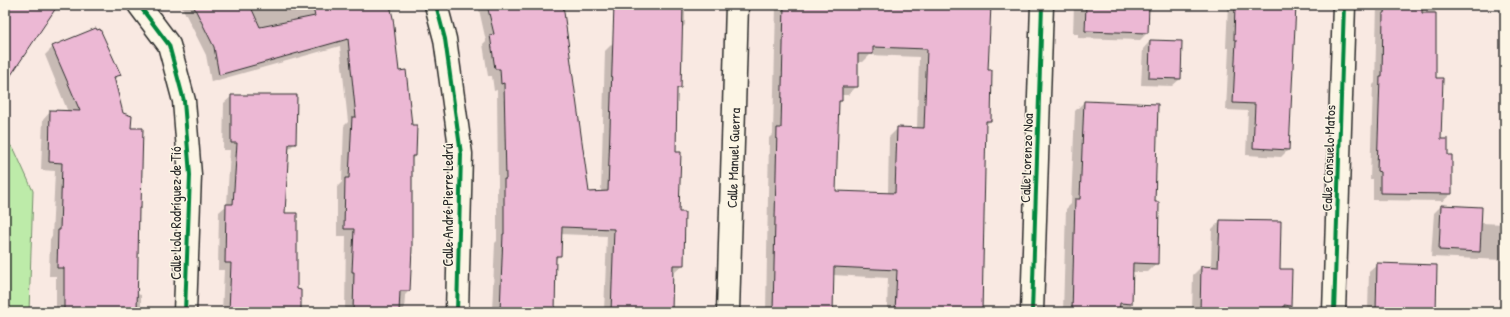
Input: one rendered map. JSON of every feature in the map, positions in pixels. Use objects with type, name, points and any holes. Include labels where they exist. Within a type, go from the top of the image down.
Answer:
[{"type":"street","name":"Calle Lola Rodríguez de Tió","points":[[140,5],[169,45],[184,100],[190,175],[185,312]]},
{"type":"street","name":"Calle André Pierre Ledrú","points":[[436,5],[445,39],[461,154],[457,312]]},
{"type":"street","name":"Calle Manuel Guerra","points":[[728,312],[738,5]]},
{"type":"street","name":"Calle Lorenzo Noa","points":[[1032,312],[1042,5]]},
{"type":"street","name":"Calle Consuelo Matos","points":[[1334,312],[1344,5]]},
{"type":"green space","points":[[5,139],[15,151],[33,191],[29,312],[5,312]]},
{"type":"building","points":[[5,5],[58,5],[5,84]]},
{"type":"building","points":[[193,5],[250,5],[260,27],[315,16],[312,5],[390,5],[393,18],[399,71],[406,70],[412,125],[417,125],[416,156],[412,156],[412,248],[410,291],[400,291],[399,312],[353,312],[354,272],[352,272],[354,229],[344,229],[345,178],[349,178],[352,117],[356,117],[348,39],[219,75],[214,47]]},
{"type":"building","points":[[487,5],[563,5],[589,192],[608,191],[614,5],[683,5],[681,88],[677,88],[676,152],[681,152],[679,212],[685,212],[684,265],[673,265],[672,312],[611,312],[614,229],[562,227],[561,256],[556,256],[555,312],[500,312],[504,234],[504,179],[506,179],[504,83],[501,84],[500,69],[495,69],[490,35],[494,34]]},
{"type":"building","points":[[784,5],[991,5],[988,70],[992,70],[991,121],[986,121],[982,312],[895,312],[897,270],[834,267],[833,312],[773,311],[777,128],[781,128]],"holes":[[[873,47],[927,49],[924,128],[897,127],[895,193],[836,191],[839,101],[842,101],[842,87],[858,87],[858,54],[873,54]]]},
{"type":"building","points":[[1086,5],[1149,5],[1148,33],[1085,31]]},
{"type":"building","points":[[1235,5],[1296,5],[1289,150],[1253,148],[1255,104],[1233,103],[1236,40],[1234,40]]},
{"type":"building","points":[[1386,5],[1422,5],[1422,13],[1436,13],[1436,78],[1443,78],[1441,139],[1448,139],[1448,155],[1452,155],[1452,194],[1380,193],[1380,172],[1377,171],[1380,77],[1382,77],[1383,13],[1385,13]]},
{"type":"building","points":[[96,28],[97,30],[100,29],[121,75],[114,77],[123,113],[132,116],[131,128],[143,128],[141,208],[139,208],[137,312],[64,312],[64,268],[57,268],[62,163],[49,162],[50,110],[80,111],[52,46]]},
{"type":"building","points":[[1150,40],[1182,41],[1181,79],[1149,78]]},
{"type":"building","points":[[231,95],[297,95],[296,144],[289,144],[285,213],[297,213],[297,289],[301,290],[301,312],[229,312],[231,263],[225,263],[226,204],[233,204],[237,143],[231,143]]},
{"type":"building","points":[[1084,101],[1158,104],[1155,202],[1159,202],[1158,264],[1133,263],[1132,304],[1120,303],[1119,312],[1072,312],[1075,199],[1080,199]]},
{"type":"building","points":[[1441,205],[1482,207],[1480,252],[1439,250]]},
{"type":"building","points":[[1220,220],[1281,221],[1280,269],[1292,269],[1291,306],[1284,305],[1284,312],[1200,312],[1201,266],[1218,267]]},
{"type":"building","points":[[1377,263],[1437,265],[1436,312],[1376,312]]},
{"type":"cycle path","points":[[139,5],[169,45],[184,101],[190,175],[185,312]]},
{"type":"cycle path","points":[[436,5],[445,39],[461,154],[457,312]]},
{"type":"cycle path","points":[[1032,312],[1042,5]]},
{"type":"cycle path","points":[[1334,312],[1344,5]]}]
